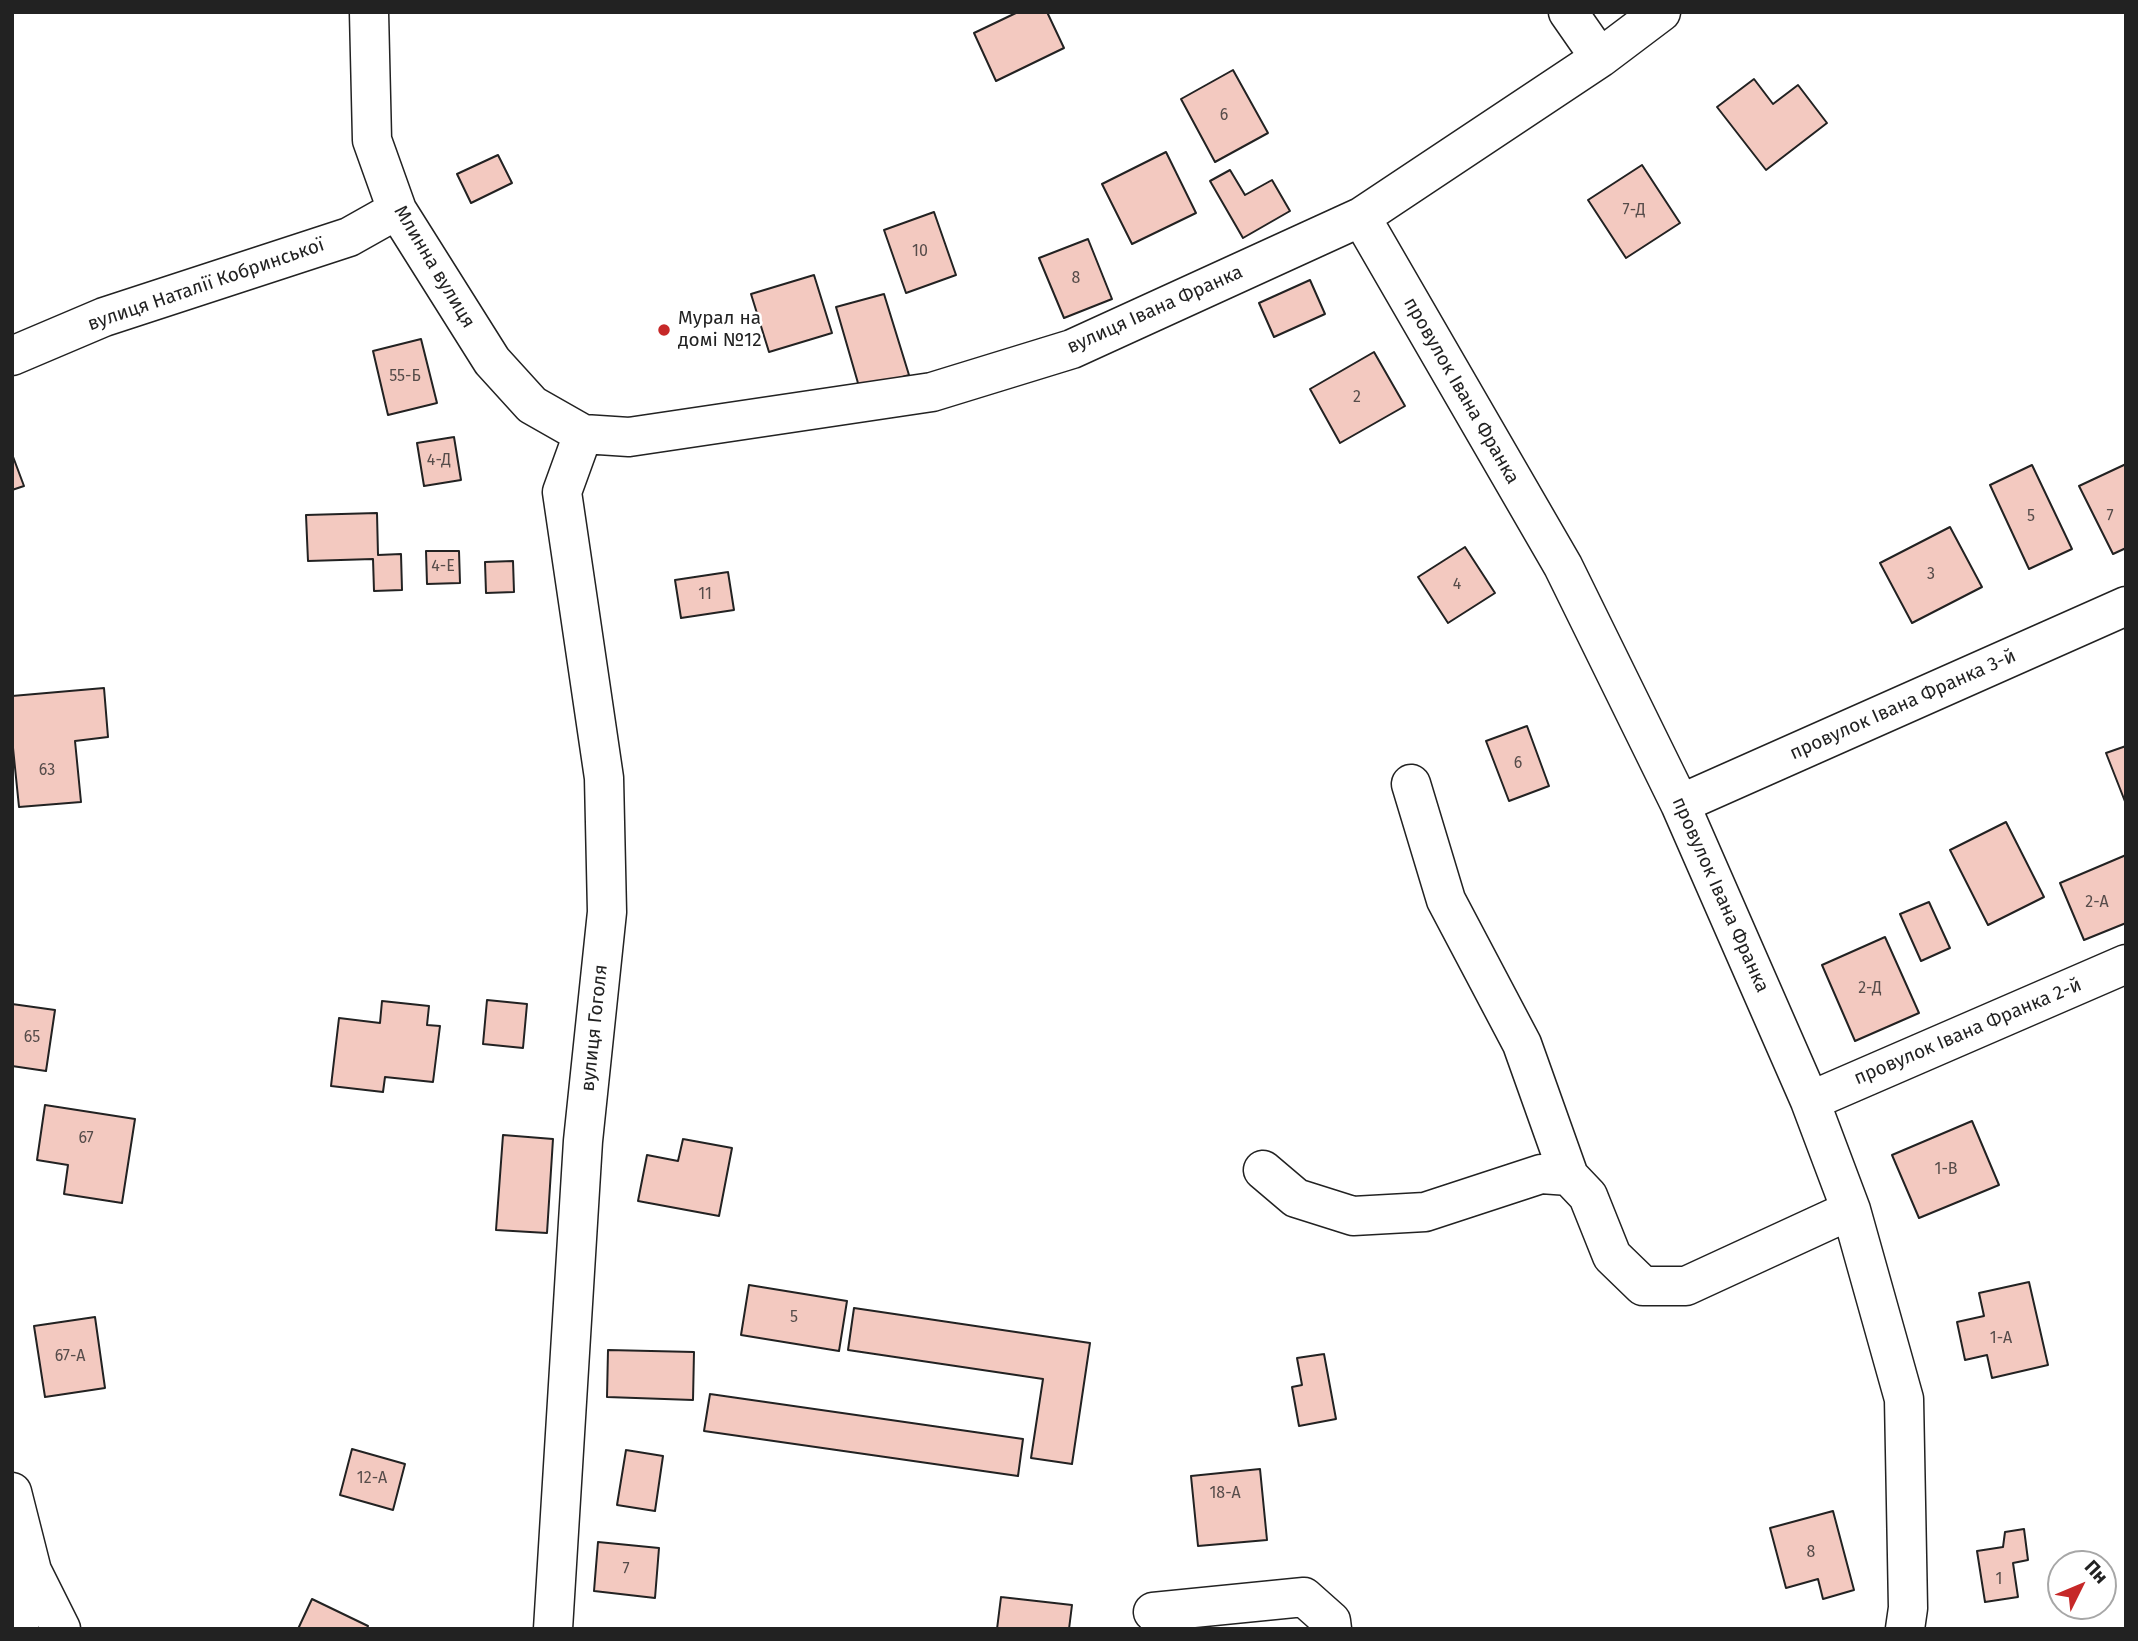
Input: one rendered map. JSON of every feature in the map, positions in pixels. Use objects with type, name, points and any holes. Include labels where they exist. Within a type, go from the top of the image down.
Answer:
[{"type":"street","name":"Млинна вулиця","points":[[369,12],[372,140],[397,210],[492,361],[532,405],[583,433]]},
{"type":"street","points":[[1568,12],[1600,58]]},
{"type":"street","name":"вулиця Івана Франка","points":[[583,433],[629,437],[932,392],[1072,349],[1361,217],[1600,58],[1661,12]]},
{"type":"street","name":"вулиця Наталії Кобринської","points":[[12,356],[104,317],[349,237],[397,210]]},
{"type":"street","name":"провулок Івана Франка","points":[[1361,217],[1563,566],[1680,804],[1810,1101],[1851,1210],[1904,1399],[1908,1608],[1905,1629]]},
{"type":"street","name":"вулиця Гоголя","points":[[553,1629],[559,1569],[583,1141],[607,912],[604,778],[562,492],[583,433]]},
{"type":"street","name":"провулок Івана Франка 3-й","points":[[1680,804],[2126,606]]},
{"type":"street","points":[[1411,784],[1446,901],[1522,1044],[1569,1176],[1588,1196],[1612,1256],[1643,1286],[1686,1286],[1851,1210]]},
{"type":"street","name":"провулок Івана Франка 2-й","points":[[1810,1101],[2126,964]]},
{"type":"street","points":[[1263,1170],[1296,1198],[1353,1216],[1425,1212],[1541,1174],[1569,1176]]},
{"type":"street","points":[[12,1492],[32,1571],[61,1629]]},
{"type":"street","points":[[19,1629],[32,1571]]},
{"type":"street","points":[[1153,1612],[1304,1597],[1331,1621],[1332,1629]]},
{"type":"building","points":[[1018,12],[1047,12],[1064,48],[996,81],[974,33]]},
{"type":"building","points":[[1233,70],[1268,133],[1215,162],[1181,99]]},
{"type":"building","points":[[1754,79],[1773,104],[1798,85],[1827,123],[1766,170],[1717,107]]},
{"type":"building","points":[[1166,152],[1196,213],[1132,244],[1102,184]]},
{"type":"building","points":[[498,155],[512,183],[471,203],[457,174]]},
{"type":"building","points":[[1642,165],[1680,223],[1626,258],[1588,200]]},
{"type":"building","points":[[1230,170],[1245,195],[1272,180],[1290,211],[1243,238],[1210,181]]},
{"type":"building","points":[[934,212],[956,275],[906,293],[884,230]]},
{"type":"building","points":[[1088,239],[1112,299],[1064,318],[1039,258]]},
{"type":"building","points":[[814,275],[832,333],[769,352],[751,294]]},
{"type":"building","points":[[1310,280],[1325,314],[1274,337],[1259,303]]},
{"type":"building","points":[[884,294],[909,375],[860,390],[836,307]]},
{"type":"building","points":[[421,339],[437,403],[388,415],[373,351]]},
{"type":"building","points":[[1374,352],[1405,406],[1340,443],[1310,389]]},
{"type":"building","points":[[454,437],[461,480],[424,486],[417,443]]},
{"type":"building","points":[[12,454],[24,486],[12,490]]},
{"type":"building","points":[[2126,464],[2126,548],[2113,554],[2079,486]]},
{"type":"building","points":[[2032,465],[2072,549],[2029,569],[1990,485]]},
{"type":"building","points":[[377,513],[378,555],[401,554],[402,590],[374,591],[373,559],[308,561],[306,515]]},
{"type":"building","points":[[1950,527],[1982,587],[1912,623],[1880,563]]},
{"type":"building","points":[[1465,547],[1495,593],[1448,623],[1418,577]]},
{"type":"building","points":[[426,551],[459,551],[460,583],[427,584]]},
{"type":"building","points":[[513,561],[514,592],[486,593],[485,562]]},
{"type":"building","points":[[728,572],[734,610],[681,618],[675,580]]},
{"type":"building","points":[[104,688],[108,737],[75,741],[81,802],[19,807],[12,738],[12,696]]},
{"type":"building","points":[[1527,726],[1549,786],[1509,801],[1486,741]]},
{"type":"building","points":[[2126,746],[2126,804],[2106,753]]},
{"type":"building","points":[[2006,822],[2044,897],[1988,925],[1950,850]]},
{"type":"building","points":[[2126,855],[2126,923],[2084,940],[2060,883]]},
{"type":"building","points":[[1929,902],[1950,948],[1921,961],[1900,914]]},
{"type":"building","points":[[1885,937],[1919,1013],[1855,1041],[1822,965]]},
{"type":"building","points":[[487,1000],[527,1004],[523,1048],[483,1044]]},
{"type":"building","points":[[382,1001],[429,1006],[427,1025],[440,1026],[433,1082],[385,1077],[383,1092],[331,1086],[339,1018],[380,1023]]},
{"type":"building","points":[[12,1004],[55,1010],[46,1071],[12,1066]]},
{"type":"building","points":[[45,1105],[135,1119],[122,1203],[64,1194],[68,1165],[37,1160]]},
{"type":"building","points":[[1972,1121],[1999,1185],[1919,1218],[1892,1155]]},
{"type":"building","points":[[503,1135],[553,1139],[547,1233],[496,1230]]},
{"type":"building","points":[[683,1139],[732,1148],[719,1216],[638,1201],[647,1155],[678,1161]]},
{"type":"building","points":[[2029,1282],[2048,1365],[1992,1378],[1987,1355],[1965,1360],[1957,1322],[1984,1316],[1979,1293]]},
{"type":"building","points":[[749,1285],[847,1301],[839,1351],[741,1335]]},
{"type":"building","points":[[854,1308],[1090,1343],[1072,1464],[1031,1458],[1043,1379],[848,1350]]},
{"type":"building","points":[[95,1317],[105,1388],[45,1397],[34,1326]]},
{"type":"building","points":[[608,1350],[694,1352],[693,1400],[607,1397]]},
{"type":"building","points":[[1324,1354],[1336,1419],[1299,1426],[1292,1387],[1302,1385],[1297,1358]]},
{"type":"building","points":[[710,1394],[1023,1439],[1018,1476],[704,1431]]},
{"type":"building","points":[[352,1449],[405,1464],[393,1510],[340,1495]]},
{"type":"building","points":[[626,1450],[663,1456],[655,1511],[617,1505]]},
{"type":"building","points":[[1260,1469],[1267,1540],[1198,1546],[1191,1476]]},
{"type":"building","points":[[1833,1511],[1854,1590],[1823,1599],[1818,1579],[1786,1588],[1770,1528]]},
{"type":"building","points":[[2024,1529],[2028,1560],[2013,1563],[2018,1597],[1985,1602],[1977,1551],[2003,1547],[2005,1532]]},
{"type":"building","points":[[598,1542],[659,1548],[655,1598],[594,1591]]},
{"type":"building","points":[[1001,1597],[1072,1605],[1069,1629],[997,1629]]},
{"type":"building","points":[[312,1599],[368,1626],[367,1629],[298,1629]]},
{"type":"place","name":"Мурал на домі №12","points":[[664,330]]}]
